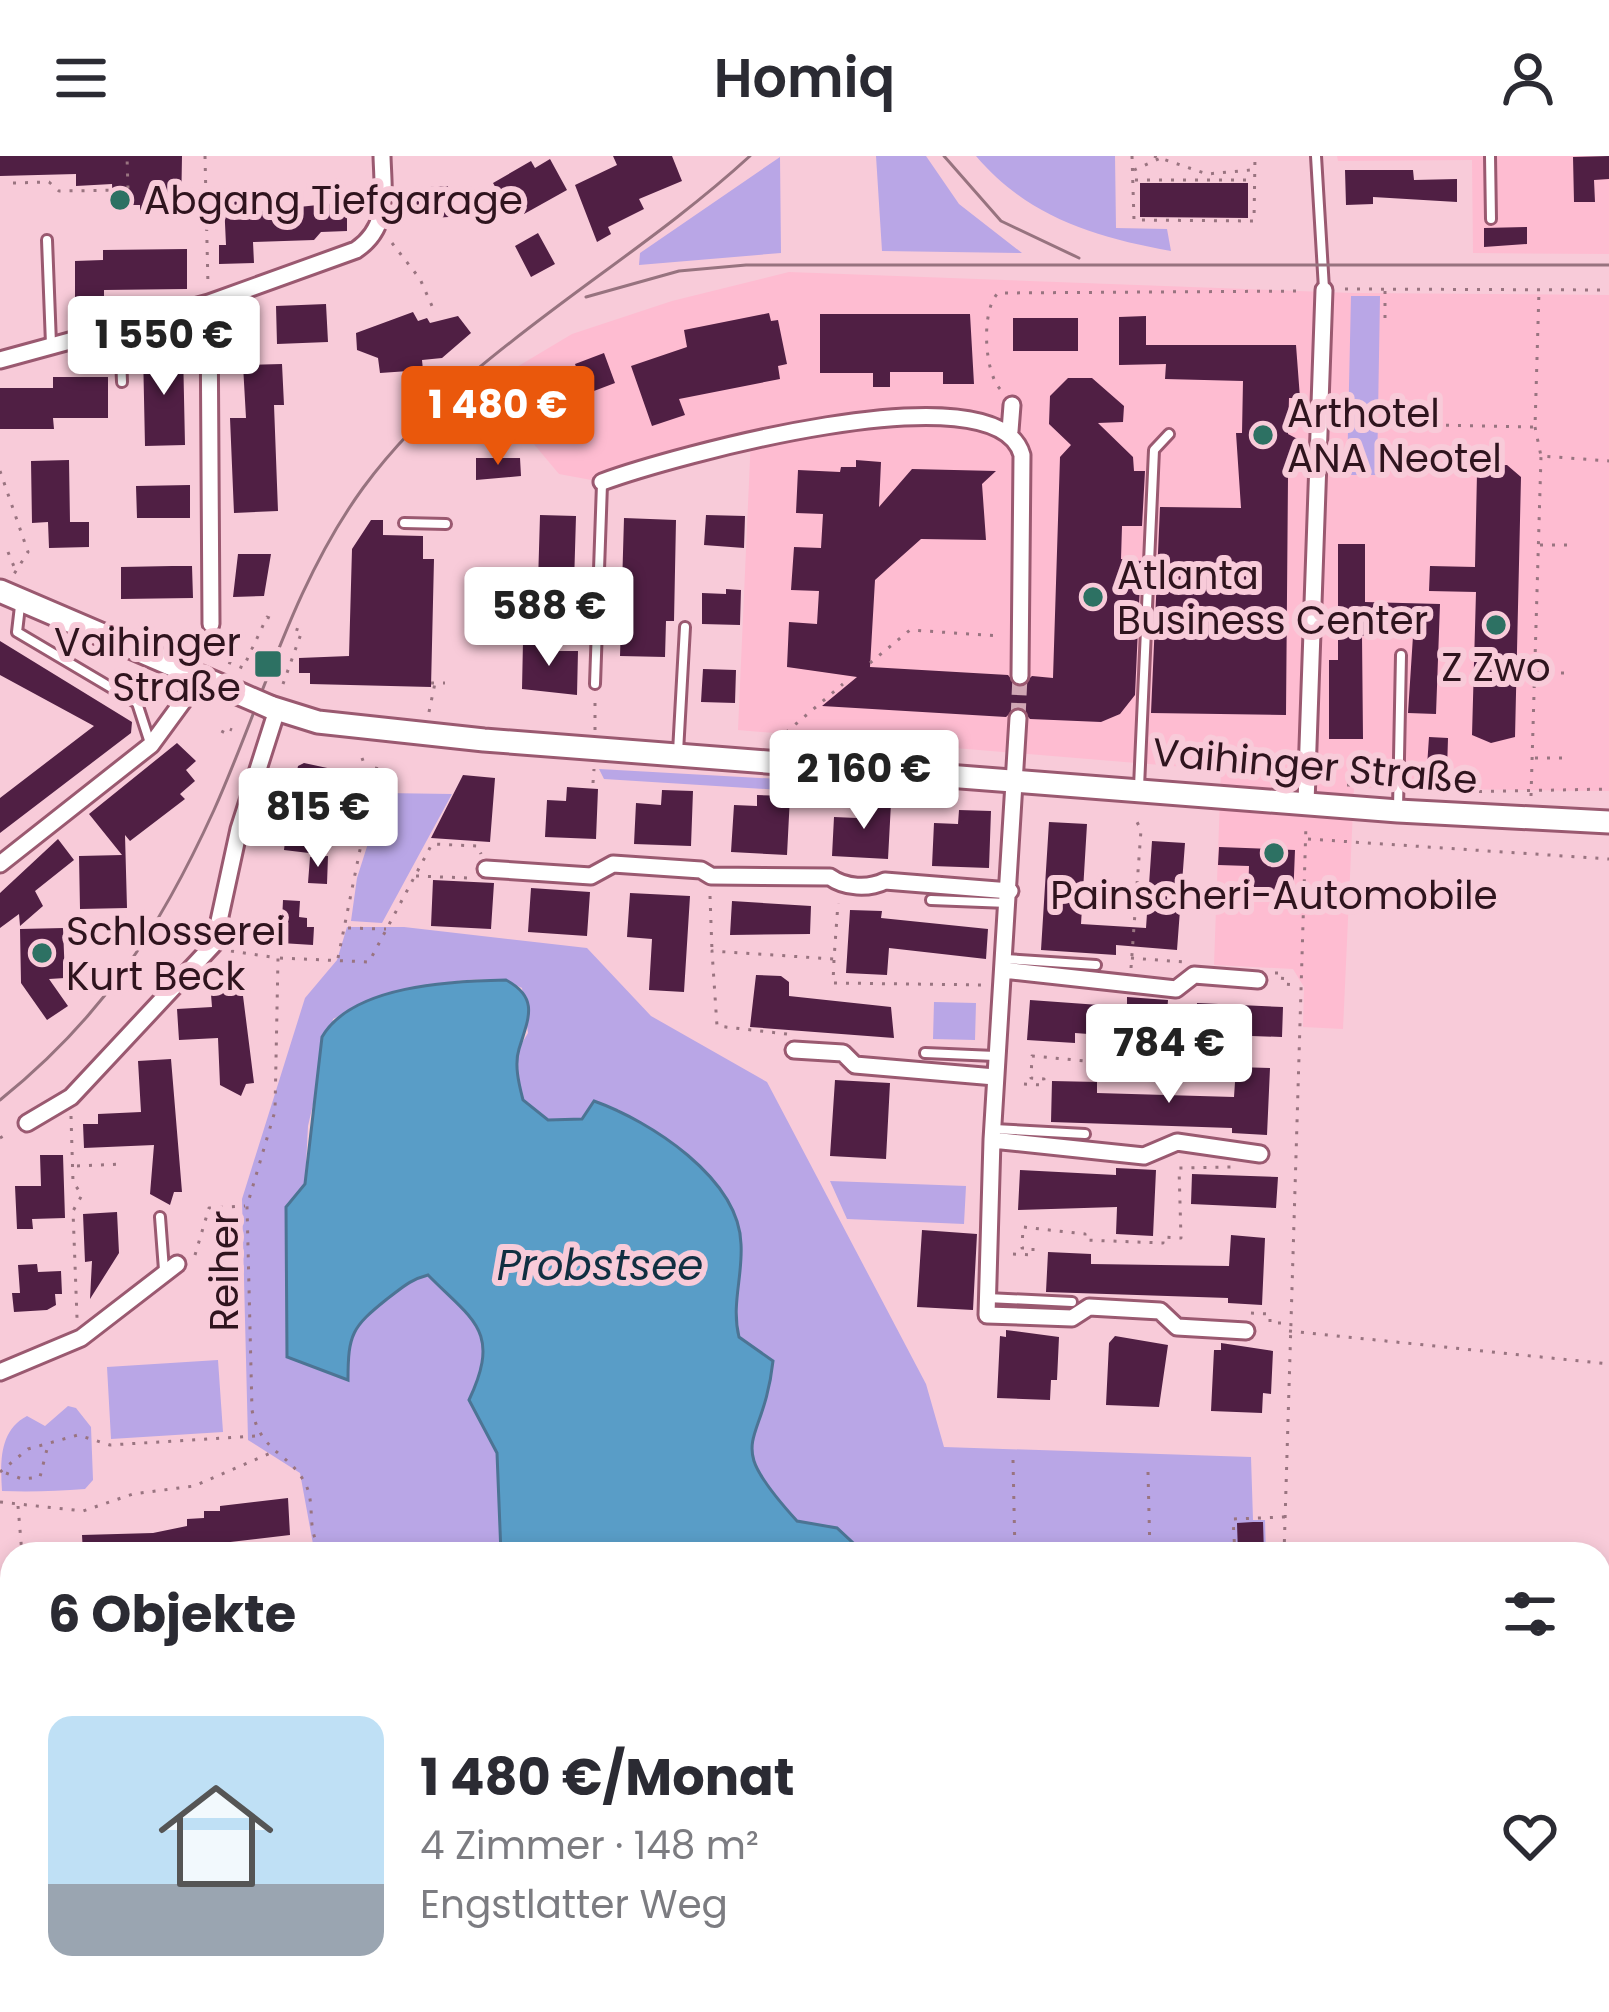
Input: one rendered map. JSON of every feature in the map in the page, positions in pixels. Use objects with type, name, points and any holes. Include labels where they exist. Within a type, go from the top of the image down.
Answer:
[{"type":"main road","name":"Vaihinger Straße","points":[[9,594],[200,678],[318,722],[1398,811],[1609,821]]},
{"type":"street","points":[[0,360],[209,303],[356,250],[379,227],[382,156]]},
{"type":"street","points":[[1306,803],[1324,290]]},
{"type":"street","points":[[209,303],[211,624]]},
{"type":"street","points":[[1012,405],[1010,431],[1022,455],[1019,676]]},
{"type":"street","points":[[602,482],[671,457],[823,424],[946,420],[1010,431]]},
{"type":"street","points":[[0,864],[151,745],[200,678]]},
{"type":"street","points":[[27,1124],[71,1096],[214,944],[239,829],[274,708]]},
{"type":"street","points":[[1018,718],[1010,897],[996,1056],[987,1315],[1072,1318],[1090,1307],[1160,1311],[1177,1327],[1246,1331]]},
{"type":"street","points":[[486,869],[590,876],[613,864],[701,869],[726,878],[830,878],[840,885],[874,886],[885,881],[1010,897]]},
{"type":"street","points":[[1003,971],[1176,988],[1194,975],[1258,980]]},
{"type":"street","points":[[794,1050],[843,1053],[855,1065],[995,1078]]},
{"type":"street","points":[[992,1134],[1144,1156],[1177,1142],[1224,1145],[1240,1153],[1260,1154]]},
{"type":"street","points":[[0,1372],[81,1338],[140,1297],[171,1267]]},
{"type":"lane","points":[[1316,156],[1324,290]]},
{"type":"lane","points":[[1490,156],[1491,220]]},
{"type":"lane","points":[[47,241],[51,346]]},
{"type":"lane","points":[[120,327],[122,382]]},
{"type":"lane","points":[[1139,789],[1154,450],[1169,434]]},
{"type":"lane","points":[[595,684],[602,482]]},
{"type":"lane","points":[[404,523],[446,524]]},
{"type":"lane","points":[[9,594],[17,632],[137,704],[151,745]]},
{"type":"lane","points":[[677,754],[685,627]]},
{"type":"lane","points":[[1398,811],[1401,655]]},
{"type":"lane","points":[[931,900],[1010,897]]},
{"type":"lane","points":[[1003,971],[1096,965]]},
{"type":"lane","points":[[925,1053],[996,1056]]},
{"type":"lane","points":[[992,1134],[1085,1134]]},
{"type":"lane","points":[[160,1217],[171,1267]]},
{"type":"lane","points":[[985,1298],[1072,1302]]},
{"type":"path","points":[[13,183],[50,182],[58,191],[128,190],[128,156]]},
{"type":"path","points":[[205,156],[209,303]]},
{"type":"path","points":[[1132,156],[1134,220],[1234,221],[1254,221],[1255,156]]},
{"type":"path","points":[[1132,171],[1159,157],[1207,174],[1254,170]]},
{"type":"path","points":[[1133,180],[1254,181]]},
{"type":"path","points":[[379,227],[420,279],[432,306]]},
{"type":"path","points":[[1385,289],[1385,320],[1390,320]]},
{"type":"path","points":[[1532,818],[1541,456],[1535,427],[1538,289]]},
{"type":"path","points":[[1012,405],[990,368],[989,305],[998,292],[1609,290]]},
{"type":"path","points":[[1434,425],[1535,427]]},
{"type":"path","points":[[1541,456],[1609,461]]},
{"type":"path","points":[[0,471],[28,551],[9,594]]},
{"type":"path","points":[[1538,544],[1572,545]]},
{"type":"path","points":[[8,552],[16,571]]},
{"type":"path","points":[[209,655],[243,668],[266,617],[276,620]]},
{"type":"path","points":[[283,684],[302,631],[292,628]]},
{"type":"path","points":[[870,663],[910,630],[1021,637]]},
{"type":"path","points":[[1535,673],[1569,673]]},
{"type":"path","points":[[429,734],[429,692],[435,692],[433,683],[445,683]]},
{"type":"path","points":[[594,748],[595,684]]},
{"type":"path","points":[[750,758],[843,684]]},
{"type":"path","points":[[227,722],[222,733],[225,728],[232,730]]},
{"type":"path","points":[[362,758],[375,794]]},
{"type":"path","points":[[1533,758],[1568,758]]},
{"type":"path","points":[[337,960],[347,928],[351,877],[375,794],[378,761]]},
{"type":"path","points":[[1307,778],[1399,786]]},
{"type":"path","points":[[1438,793],[1609,789]]},
{"type":"path","points":[[1129,985],[1142,830],[1137,822]]},
{"type":"path","points":[[1284,1542],[1306,839],[1609,860]]},
{"type":"path","points":[[214,944],[278,958],[369,962],[432,844],[478,846],[486,869],[470,878],[416,876]]},
{"type":"path","points":[[840,885],[833,983],[1003,971]]},
{"type":"path","points":[[710,894],[717,1026],[791,1035],[794,1050]]},
{"type":"path","points":[[347,928],[388,929]]},
{"type":"path","points":[[712,951],[834,958]]},
{"type":"path","name":"Reiher","points":[[257,1436],[247,1206],[274,1111],[278,958]]},
{"type":"path","points":[[1024,1084],[1043,1085],[1044,1079],[1031,1078],[1032,1056],[1097,1062],[1096,1069],[1178,1073],[1187,1067],[1188,1047],[1182,1047],[1184,999],[1176,988]]},
{"type":"path","points":[[71,1096],[74,1183],[82,1196],[73,1211],[76,1318]]},
{"type":"path","points":[[1012,1254],[1033,1255],[1033,1248],[1022,1248],[1023,1226],[1085,1234],[1085,1240],[1163,1243],[1163,1237],[1181,1238],[1179,1168],[1228,1171],[1240,1153]]},
{"type":"path","points":[[73,1166],[123,1164]]},
{"type":"path","points":[[171,1267],[197,1253],[201,1220],[209,1208],[247,1206]]},
{"type":"path","points":[[1288,1331],[1609,1364]]},
{"type":"path","points":[[49,1443],[40,1477],[22,1479],[2,1472],[16,1455],[49,1443],[78,1435],[110,1444],[257,1436],[308,1489],[316,1542]]},
{"type":"path","points":[[0,1502],[83,1510],[133,1494],[194,1486],[273,1452]]},
{"type":"path","points":[[1013,1460],[1015,1542]]},
{"type":"path","points":[[1148,1472],[1150,1542]]},
{"type":"path","points":[[18,1504],[21,1542]]},
{"type":"path","points":[[1234,1542],[1233,1519],[1285,1517]]},
{"type":"shaded area","points":[[876,156],[926,156],[959,204],[1022,253],[882,251]]},
{"type":"shaded area","points":[[976,156],[1115,156],[1116,228],[1167,229],[1171,251],[1064,221],[1018,195]]},
{"type":"shaded area","points":[[1337,156],[1609,156],[1609,254],[1473,253],[1472,160],[1338,161]]},
{"type":"shaded area","points":[[780,157],[781,253],[639,265],[640,253]]},
{"type":"shaded area","points":[[789,272],[1353,293],[1609,295],[1609,791],[1354,788],[1343,1029],[1303,1027],[1304,987],[1293,969],[1214,965],[1221,770],[738,730],[751,437],[602,482],[559,474],[485,386],[572,334],[672,301]]},
{"type":"shaded area","points":[[1351,296],[1380,296],[1377,475],[1347,475]]},
{"type":"shaded area","points":[[599,769],[887,785],[943,795],[942,800],[604,779]]},
{"type":"shaded area","points":[[384,793],[452,794],[382,923],[351,921],[357,878]]},
{"type":"shaded area","points":[[347,927],[404,927],[587,948],[651,1016],[767,1082],[926,1384],[944,1447],[1251,1457],[1253,1520],[1265,1520],[1266,1542],[852,1542],[837,1528],[798,1521],[753,1457],[752,1444],[773,1361],[739,1337],[734,1319],[742,1243],[656,1136],[618,1109],[582,1119],[548,1120],[523,1100],[517,1073],[519,1048],[528,1033],[522,988],[479,980],[400,993],[333,1019],[308,1126],[305,1184],[286,1207],[288,1357],[348,1349],[359,1318],[409,1280],[428,1275],[469,1316],[482,1341],[479,1377],[469,1401],[497,1452],[501,1542],[313,1542],[300,1473],[248,1440],[242,1199],[305,998],[337,960]]},
{"type":"shaded area","points":[[934,1002],[976,1003],[975,1040],[933,1039]]},
{"type":"shaded area","points":[[830,1181],[966,1186],[964,1224],[847,1219]]},
{"type":"shaded area","points":[[218,1360],[223,1432],[111,1439],[107,1367]]},
{"type":"shaded area","points":[[68,1406],[76,1408],[91,1427],[93,1480],[85,1489],[2,1491],[2,1457],[11,1429],[27,1416],[45,1426]]},
{"type":"water","name":"Probstsee","points":[[506,980],[524,994],[529,1010],[517,1061],[523,1100],[548,1120],[582,1119],[594,1101],[616,1110],[688,1155],[725,1197],[741,1244],[739,1337],[773,1361],[752,1443],[753,1457],[759,1473],[797,1521],[837,1528],[852,1542],[501,1542],[497,1453],[469,1400],[479,1376],[482,1342],[469,1316],[428,1275],[402,1288],[359,1325],[349,1352],[348,1380],[287,1357],[286,1207],[305,1184],[322,1037],[336,1020],[379,996],[459,982]]},
{"type":"building","points":[[0,156],[182,156],[181,213],[140,212],[140,205],[113,205],[112,184],[76,186],[76,174],[0,176]]},
{"type":"building","points":[[613,156],[672,156],[682,181],[639,199],[644,209],[608,227],[611,234],[597,242],[575,185],[617,165]]},
{"type":"building","points":[[1609,156],[1609,179],[1594,180],[1595,202],[1574,202],[1573,157]]},
{"type":"building","points":[[550,159],[567,190],[524,214],[519,206],[509,211],[493,183],[531,161],[535,168]]},
{"type":"building","points":[[1345,170],[1413,170],[1414,180],[1457,179],[1457,202],[1373,197],[1373,204],[1346,205]]},
{"type":"building","points":[[1140,183],[1248,183],[1248,218],[1140,217]]},
{"type":"building","points":[[448,186],[449,217],[413,219],[412,188]]},
{"type":"building","points":[[252,201],[252,212],[337,203],[337,212],[347,212],[347,231],[321,232],[314,240],[253,242],[254,263],[219,264],[219,245],[226,245],[224,202]]},
{"type":"building","points":[[1527,227],[1527,244],[1484,247],[1484,228]]},
{"type":"building","points":[[538,233],[555,264],[531,277],[515,246]]},
{"type":"building","points":[[187,249],[187,289],[104,290],[104,299],[75,300],[75,261],[103,260],[103,250]]},
{"type":"building","points":[[326,304],[328,342],[277,344],[276,306]]},
{"type":"building","points":[[413,312],[418,321],[427,318],[430,323],[458,316],[471,333],[442,358],[422,360],[423,370],[380,373],[378,358],[357,350],[356,333]]},
{"type":"building","points":[[769,313],[771,321],[778,320],[787,364],[778,366],[780,379],[679,399],[685,415],[652,426],[631,366],[687,347],[684,330]]},
{"type":"building","points":[[820,314],[970,314],[974,384],[943,384],[943,372],[890,372],[890,387],[873,387],[873,373],[820,373]]},
{"type":"building","points":[[1146,316],[1146,345],[1296,345],[1300,398],[1289,398],[1288,434],[1307,444],[1291,462],[1288,477],[1286,715],[1151,713],[1160,507],[1241,508],[1236,433],[1242,433],[1243,381],[1165,379],[1166,364],[1119,365],[1119,317]]},
{"type":"building","points":[[1013,318],[1078,318],[1078,351],[1013,351]]},
{"type":"building","points":[[183,350],[185,445],[145,446],[143,351]]},
{"type":"building","points":[[604,353],[615,383],[586,394],[589,402],[538,421],[527,391],[578,372],[575,364]]},
{"type":"building","points":[[282,364],[284,405],[274,405],[278,511],[234,513],[230,418],[246,418],[243,365]]},
{"type":"building","points":[[53,377],[108,377],[108,418],[53,418],[54,429],[0,429],[0,388],[53,388]]},
{"type":"building","name":"Atlanta Business Center","points":[[1068,378],[1092,378],[1124,406],[1123,422],[1098,423],[1133,457],[1134,471],[1145,471],[1142,526],[1122,526],[1121,559],[1141,561],[1135,695],[1120,714],[1101,722],[1030,719],[1018,706],[1006,717],[822,706],[857,677],[787,667],[789,622],[817,624],[819,591],[791,590],[794,547],[821,548],[823,514],[796,513],[798,470],[840,472],[841,467],[856,467],[856,460],[881,462],[879,507],[912,469],[996,471],[982,484],[986,540],[921,539],[875,580],[870,667],[1008,675],[1019,688],[1032,676],[1053,678],[1060,457],[1071,445],[1049,424],[1050,396]]},
{"type":"building","points":[[476,458],[520,458],[521,476],[476,480]]},
{"type":"building","points":[[69,460],[70,522],[89,522],[89,547],[49,548],[48,522],[32,523],[31,461]]},
{"type":"building","name":"Z Zwo","points":[[1507,465],[1521,477],[1515,737],[1491,743],[1472,735],[1476,592],[1429,591],[1430,566],[1475,567],[1477,473],[1485,466]]},
{"type":"building","points":[[190,485],[190,518],[137,518],[136,486]]},
{"type":"building","points":[[540,515],[576,516],[574,584],[538,583]]},
{"type":"building","points":[[706,515],[745,516],[744,548],[704,545]]},
{"type":"building","points":[[624,518],[676,520],[674,621],[666,621],[665,657],[620,656]]},
{"type":"building","points":[[371,520],[383,520],[383,535],[423,536],[423,559],[434,559],[431,687],[310,684],[310,673],[299,673],[299,658],[349,656],[352,549]]},
{"type":"building","points":[[1338,544],[1365,544],[1365,602],[1440,604],[1436,714],[1408,713],[1413,636],[1362,636],[1363,739],[1329,739],[1329,660],[1338,660]]},
{"type":"building","points":[[238,554],[271,554],[264,596],[233,597]]},
{"type":"building","points":[[192,566],[193,598],[121,599],[121,567]]},
{"type":"building","points":[[726,589],[741,590],[740,625],[702,624],[702,593],[726,594]]},
{"type":"building","points":[[0,641],[132,722],[131,733],[0,833],[0,798],[94,726],[0,675]]},
{"type":"building","points":[[523,641],[546,642],[546,651],[578,651],[577,695],[522,689]]},
{"type":"building","points":[[703,669],[736,670],[735,703],[701,702]]},
{"type":"building","points":[[1429,737],[1448,738],[1447,770],[1427,767]]},
{"type":"building","points":[[177,743],[196,761],[186,770],[195,781],[180,794],[185,799],[130,841],[125,835],[127,908],[80,909],[79,856],[122,855],[89,814]]},
{"type":"building","points":[[298,766],[332,769],[331,798],[353,799],[353,816],[313,814],[309,853],[284,850],[287,824],[296,824],[301,796],[292,794]]},
{"type":"building","points":[[463,775],[495,778],[490,842],[431,838]]},
{"type":"building","points":[[567,787],[598,789],[596,839],[545,837],[547,800],[566,801]]},
{"type":"building","points":[[662,790],[693,791],[691,846],[634,844],[636,803],[661,805]]},
{"type":"building","points":[[757,795],[790,796],[787,855],[731,852],[734,805],[757,806]]},
{"type":"building","points":[[858,801],[891,803],[888,859],[832,856],[834,817],[857,818]]},
{"type":"building","points":[[959,810],[991,811],[989,868],[932,866],[934,823],[958,824]]},
{"type":"building","points":[[1049,822],[1087,824],[1081,924],[1146,928],[1152,841],[1185,843],[1177,950],[1116,945],[1116,955],[1041,950]]},
{"type":"building","points":[[58,839],[74,860],[35,891],[43,906],[20,926],[19,914],[0,928],[0,893]]},
{"type":"building","points":[[1219,847],[1295,850],[1293,900],[1248,898],[1249,866],[1218,865]]},
{"type":"building","points":[[328,856],[327,884],[308,883],[310,857]]},
{"type":"building","points":[[433,880],[494,883],[491,929],[431,926]]},
{"type":"building","points":[[531,888],[590,892],[587,936],[528,932]]},
{"type":"building","points":[[630,893],[690,896],[684,992],[649,990],[652,939],[627,937]]},
{"type":"building","points":[[283,900],[300,901],[299,917],[307,918],[307,927],[314,927],[313,945],[281,943]]},
{"type":"building","points":[[732,901],[811,906],[810,934],[730,935]]},
{"type":"building","points":[[850,910],[882,911],[881,918],[988,929],[986,959],[889,948],[887,975],[846,973]]},
{"type":"building","name":"Schlosserei Kurt Beck","points":[[63,928],[65,978],[49,979],[68,1006],[47,1020],[21,983],[20,929]]},
{"type":"building","points":[[756,975],[781,976],[789,982],[789,996],[891,1007],[894,1038],[750,1027]]},
{"type":"building","points":[[241,980],[254,1083],[246,1084],[241,1096],[220,1085],[218,1038],[179,1040],[177,1009],[212,1007],[210,982]]},
{"type":"building","points":[[1127,997],[1168,1000],[1163,1065],[1127,1063],[1129,1037],[1075,1033],[1075,1043],[1027,1040],[1030,1000],[1127,1007]]},
{"type":"building","points":[[1197,1003],[1283,1007],[1282,1037],[1196,1034]]},
{"type":"building","points":[[171,1059],[182,1192],[174,1192],[170,1205],[150,1194],[154,1145],[84,1148],[83,1124],[98,1124],[98,1114],[141,1112],[138,1061]]},
{"type":"building","points":[[1236,1067],[1270,1068],[1267,1135],[1232,1133],[1232,1128],[1051,1122],[1052,1081],[1097,1082],[1097,1093],[1234,1097]]},
{"type":"building","points":[[835,1080],[890,1083],[886,1159],[830,1156]]},
{"type":"building","points":[[40,1155],[63,1155],[65,1218],[32,1219],[33,1229],[17,1229],[15,1186],[41,1186]]},
{"type":"building","points":[[1116,1168],[1156,1170],[1153,1236],[1116,1234],[1117,1207],[1018,1210],[1020,1170],[1116,1175]]},
{"type":"building","points":[[1192,1174],[1278,1177],[1276,1208],[1191,1204]]},
{"type":"building","points":[[117,1212],[119,1253],[90,1299],[92,1261],[85,1262],[83,1214]]},
{"type":"building","points":[[922,1230],[977,1234],[973,1310],[917,1307]]},
{"type":"building","points":[[1231,1235],[1265,1238],[1262,1305],[1228,1303],[1228,1298],[1046,1292],[1048,1252],[1091,1254],[1091,1264],[1229,1266]]},
{"type":"building","points":[[37,1264],[38,1272],[61,1271],[62,1294],[55,1294],[56,1305],[47,1310],[14,1312],[12,1293],[20,1293],[18,1265]]},
{"type":"building","points":[[1006,1330],[1059,1337],[1057,1380],[1051,1380],[1050,1400],[997,1398],[1000,1336],[1006,1337]]},
{"type":"building","points":[[1115,1336],[1168,1345],[1159,1407],[1106,1405],[1109,1343]]},
{"type":"building","points":[[1221,1343],[1273,1351],[1271,1394],[1263,1393],[1262,1413],[1211,1411],[1214,1350],[1221,1350]]},
{"type":"building","points":[[288,1498],[290,1535],[230,1542],[82,1542],[82,1535],[153,1533],[187,1526],[187,1519],[204,1518],[204,1511],[220,1511],[220,1506]]},
{"type":"building","points":[[1263,1522],[1264,1542],[1238,1542],[1237,1523]]},
{"type":"tunnel","points":[[1018,718],[1020,676]]},
{"type":"tram line","points":[[0,1100],[98,1004],[172,894],[214,810],[298,604],[338,525],[363,488],[449,394],[750,156]]},
{"type":"tram line","points":[[944,156],[1001,221],[1079,258]]},
{"type":"tram line","points":[[586,297],[679,271],[746,265],[1609,265]]},
{"type":"place","name":"Abgang Tiefgarage","points":[[120,200]]},
{"type":"place","name":"Arthotel ANA Neotel","points":[[1263,435]]},
{"type":"place","name":"Atlanta Business Center","points":[[1093,597]]},
{"type":"place","name":"Z Zwo","points":[[1496,625]]},
{"type":"place","name":"Vaihinger Straße","points":[[268,664]]},
{"type":"place","name":"Painscheri-Automobile","points":[[1274,853]]},
{"type":"place","name":"Schlosserei Kurt Beck","points":[[42,953]]}]
